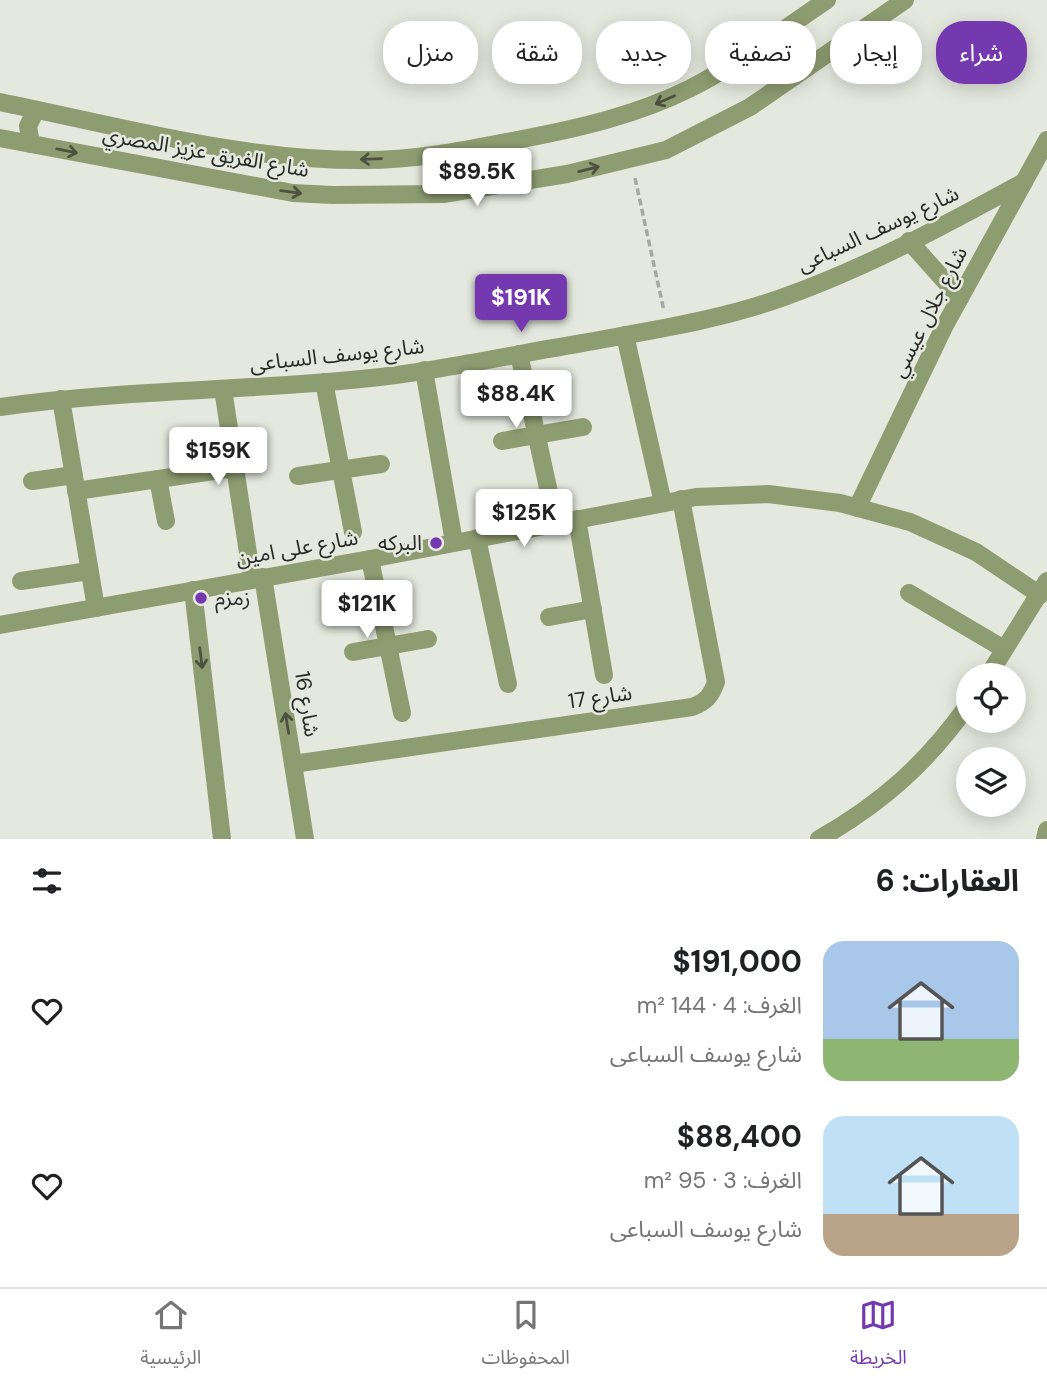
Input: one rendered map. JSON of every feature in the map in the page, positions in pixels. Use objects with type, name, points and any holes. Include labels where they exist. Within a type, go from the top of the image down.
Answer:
[{"type":"street","name":"شارع الفريق عزيز المصري","points":[[0,102],[220,147],[294,158],[366,160],[438,156],[576,129],[635,113],[691,88],[827,0]]},
{"type":"street","name":"شارع الفريق عزيز المصري","points":[[0,138],[293,193],[443,194],[567,174],[666,150],[750,107],[905,0]]},
{"type":"street","points":[[30,144],[28,126],[36,110]]},
{"type":"street","name":"شارع جلال عيسي","points":[[857,508],[960,298],[1047,140]]},
{"type":"street","name":"شارع يوسف السباعى","points":[[0,407],[61,399],[363,379],[519,354],[716,317],[783,298],[847,272],[959,218],[1024,182]]},
{"type":"street","points":[[909,241],[960,298]]},
{"type":"street","points":[[625,335],[672,501]]},
{"type":"street","points":[[519,354],[550,497]]},
{"type":"street","points":[[424,370],[454,542]]},
{"type":"street","points":[[324,382],[353,532]]},
{"type":"street","name":"شارع 16","points":[[223,388],[234,468],[258,578],[305,839]]},
{"type":"street","points":[[61,399],[96,608]]},
{"type":"street","points":[[502,441],[583,427]]},
{"type":"street","points":[[298,476],[381,464]]},
{"type":"street","points":[[32,481],[75,483],[158,479],[234,468]]},
{"type":"street","points":[[158,479],[166,521]]},
{"type":"street","name":"شارع على امين","points":[[0,625],[370,559],[672,501],[696,497],[768,494],[841,503],[910,522],[976,552],[1044,588]]},
{"type":"street","name":"شارع 17","points":[[293,764],[692,707],[704,702],[712,694],[716,682],[672,501]]},
{"type":"street","points":[[576,519],[604,675]]},
{"type":"street","points":[[477,538],[508,684]]},
{"type":"street","points":[[370,559],[402,713]]},
{"type":"street","points":[[21,581],[89,571]]},
{"type":"street","points":[[996,663],[1044,588]]},
{"type":"street","points":[[193,590],[222,839]]},
{"type":"street","points":[[909,593],[1004,649]]},
{"type":"street","points":[[549,617],[593,609]]},
{"type":"street","points":[[353,652],[428,639]]},
{"type":"street","points":[[819,839],[857,818],[904,781],[956,722]]},
{"type":"street","points":[[1045,839],[1047,830]]},
{"type":"path","points":[[631,159],[667,327]]},
{"type":"place","name":"البركه","points":[[436,543]]},
{"type":"place","name":"زمزم","points":[[201,598]]}]
